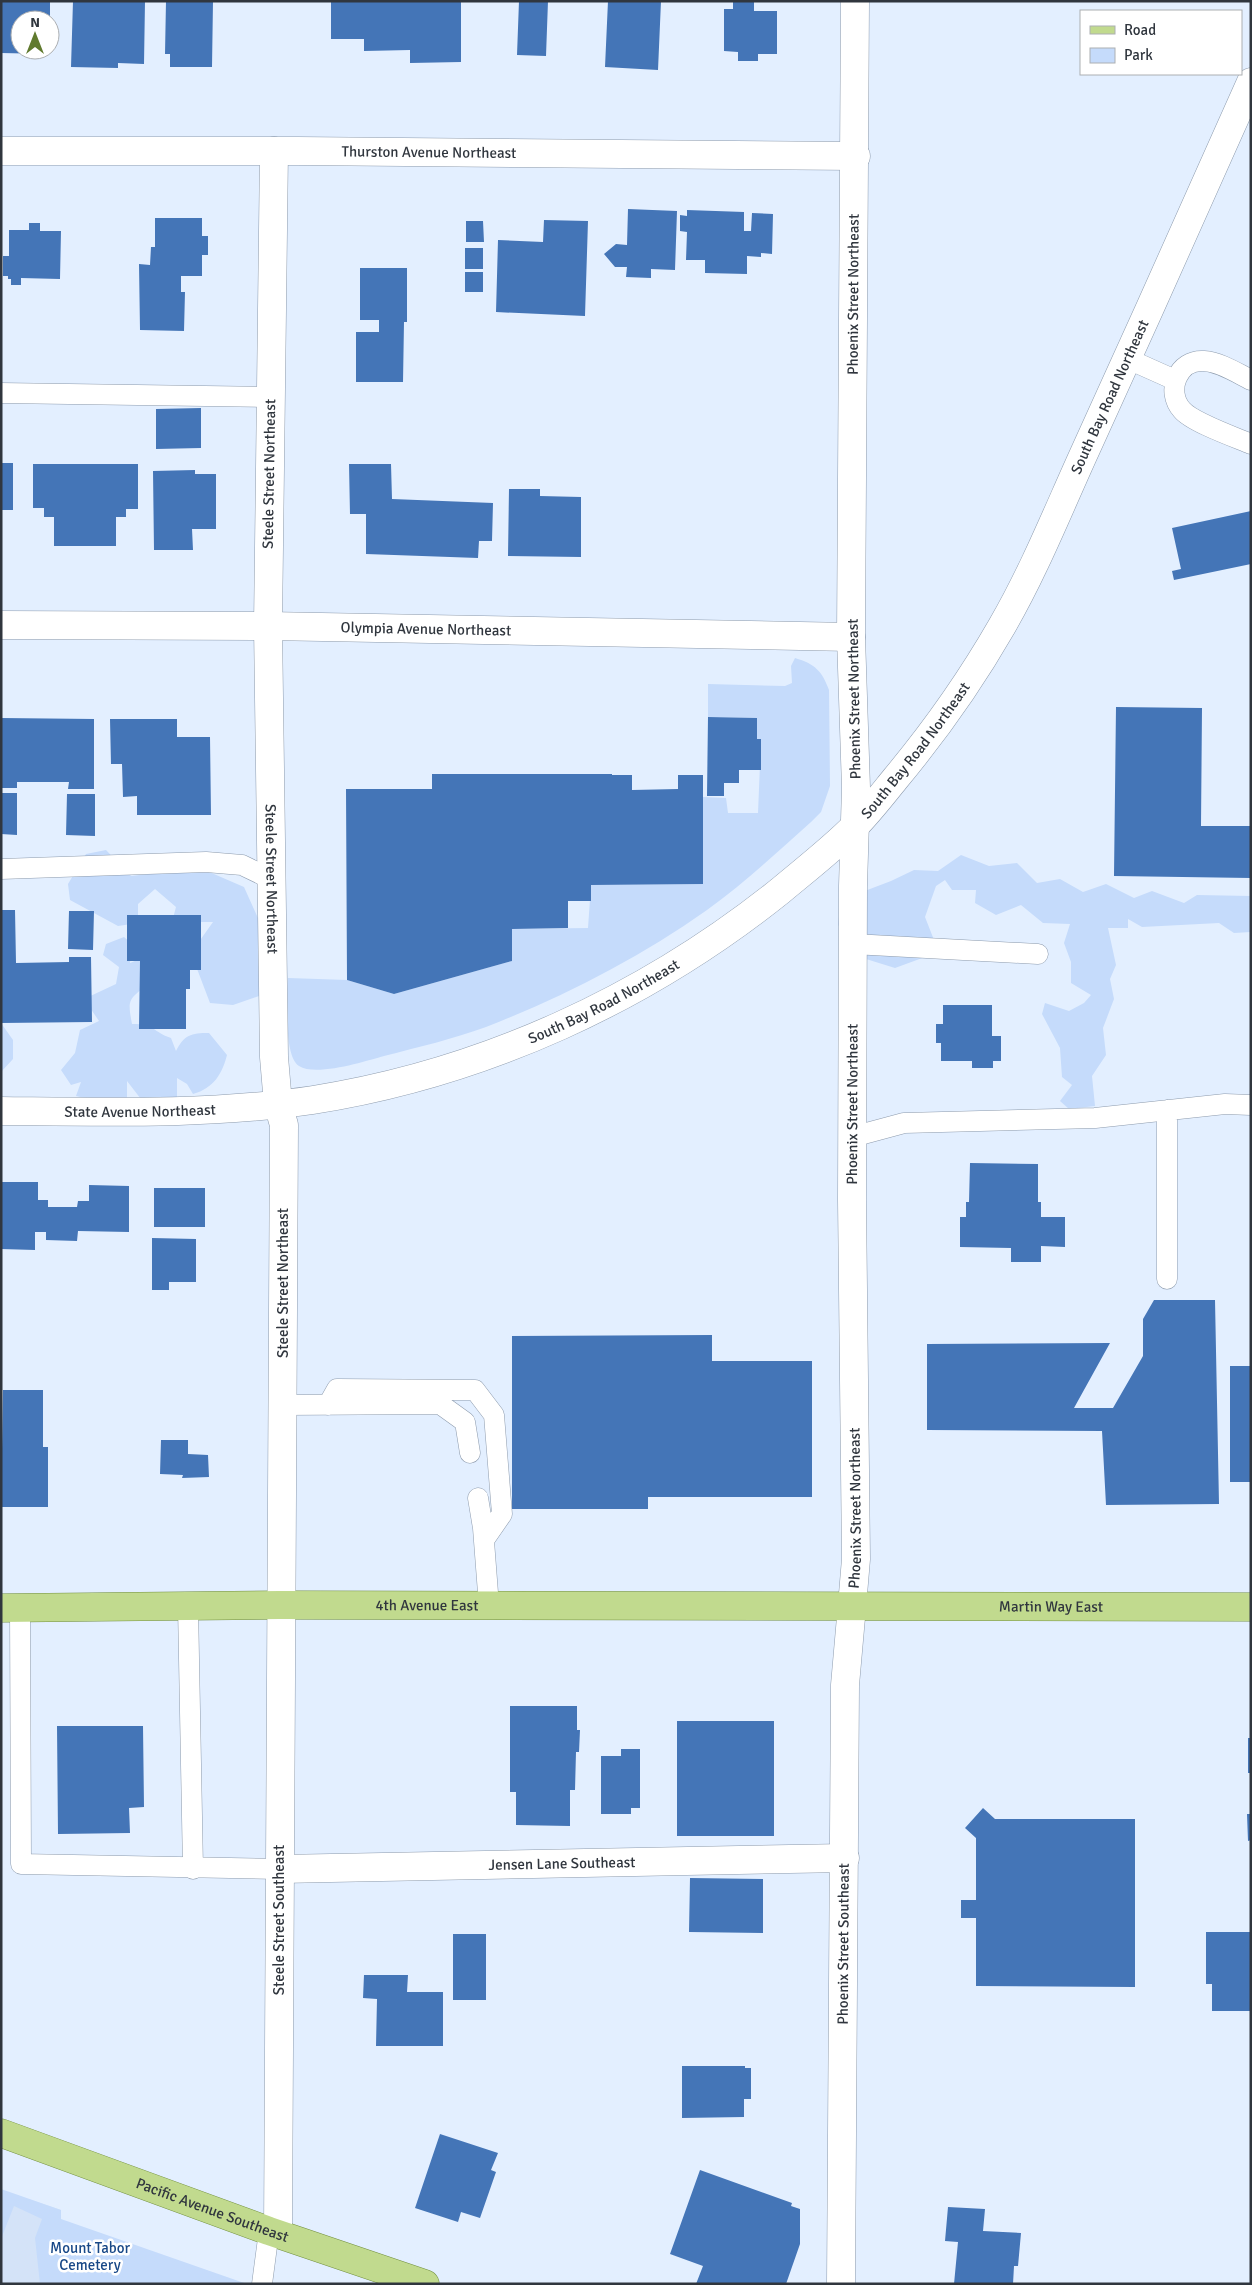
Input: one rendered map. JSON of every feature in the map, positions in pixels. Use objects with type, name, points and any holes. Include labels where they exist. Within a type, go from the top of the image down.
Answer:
[{"type":"main road","name":"4th Avenue East","points":[[11,1608],[280,1605],[852,1606]]},
{"type":"main road","name":"Martin Way East","points":[[852,1606],[1251,1608]]},
{"type":"main road","name":"Pacific Avenue Southeast","points":[[1,2133],[274,2233],[425,2284]]},
{"type":"street","name":"Phoenix Street Northeast","points":[[852,1606],[856,1559],[852,1137],[853,886],[856,825],[851,637],[856,156],[855,1]]},
{"type":"street","name":"South Bay Road Northeast","points":[[278,1104],[344,1095],[416,1077],[524,1043],[571,1021],[656,977],[708,944],[796,878],[856,825],[929,738],[1000,630],[1031,572],[1251,82]]},
{"type":"street","name":"Thurston Avenue Northeast","points":[[1,151],[274,151],[856,156]]},
{"type":"street","name":"Steele Street Northeast","points":[[274,151],[268,626],[274,1057],[278,1104],[284,1125],[280,1605]]},
{"type":"street","name":"Olympia Avenue Northeast","points":[[1,625],[268,626],[851,637]]},
{"type":"street","name":"State Avenue Northeast","points":[[1,1111],[186,1110],[278,1104]]},
{"type":"street","name":"Steele Street Southeast","points":[[274,2233],[280,1869],[280,1605]]},
{"type":"street","name":"Phoenix Street Southeast","points":[[841,2284],[845,1685],[852,1606]]},
{"type":"street","name":"Jensen Lane Southeast","points":[[280,1869],[845,1858]]},
{"type":"lane","points":[[1128,359],[1175,380]]},
{"type":"lane","points":[[1251,380],[1205,361],[1187,365],[1175,380],[1174,397],[1182,411],[1251,444]]},
{"type":"lane","points":[[1,393],[270,398]]},
{"type":"lane","points":[[1,869],[206,862],[242,865],[271,879]]},
{"type":"lane","points":[[853,944],[1038,954]]},
{"type":"lane","points":[[852,1137],[904,1123],[1096,1118],[1225,1104],[1251,1105]]},
{"type":"lane","points":[[1166,1279],[1167,1110]]},
{"type":"lane","points":[[328,1405],[337,1389],[475,1390],[494,1415],[502,1514],[484,1540]]},
{"type":"lane","points":[[282,1405],[440,1404],[465,1422],[470,1453]]},
{"type":"lane","points":[[478,1498],[484,1540],[488,1606]]},
{"type":"lane","points":[[188,1606],[193,1869]]},
{"type":"lane","points":[[11,1608],[20,1692],[21,1864],[193,1869],[280,1869]]},
{"type":"lane","points":[[262,2284],[274,2233]]},
{"type":"shaded area","points":[[1,2190],[61,2210],[61,2284],[1,2284]]},
{"type":"green space","points":[[795,658],[817,669],[824,678],[829,690],[830,786],[821,812],[734,890],[681,928],[600,975],[543,1003],[486,1027],[436,1043],[341,1067],[317,1070],[307,1069],[299,1066],[294,1060],[288,1039],[288,978],[347,980],[394,994],[512,961],[512,929],[588,928],[591,885],[702,884],[703,797],[726,798],[728,813],[758,813],[761,740],[757,739],[757,718],[708,717],[708,684],[785,686],[792,683],[791,666]]},
{"type":"green space","points":[[106,850],[131,876],[200,868],[244,887],[262,927],[262,995],[233,1005],[210,1003],[191,953],[213,922],[172,922],[176,907],[155,889],[138,904],[138,923],[118,926],[70,900],[68,884],[86,854]]},
{"type":"green space","points":[[961,855],[989,866],[1017,863],[1037,883],[1060,879],[1083,892],[1106,884],[1134,898],[1152,891],[1184,903],[1197,895],[1251,896],[1251,932],[1234,933],[1219,923],[1142,927],[1128,919],[1128,928],[1108,928],[1116,965],[1110,979],[1114,999],[1103,1028],[1106,1055],[1092,1076],[1095,1106],[1069,1109],[1060,1101],[1072,1085],[1062,1077],[1060,1048],[1042,1014],[1045,1003],[1069,1011],[1084,1003],[1091,995],[1071,983],[1071,962],[1064,943],[1070,924],[1043,923],[1021,905],[996,915],[975,903],[976,890],[952,890],[945,880],[936,886],[925,917],[934,940],[925,957],[895,968],[866,959],[838,925],[841,900],[914,870],[938,871]]},
{"type":"green space","points":[[124,937],[132,944],[130,963],[147,956],[149,983],[131,1000],[132,1024],[145,1025],[171,1038],[176,1051],[185,1038],[193,1034],[209,1033],[227,1055],[220,1074],[206,1088],[193,1094],[187,1084],[177,1078],[177,1098],[144,1103],[127,1081],[127,1100],[109,1104],[76,1096],[81,1082],[71,1085],[61,1070],[75,1053],[80,1030],[99,1021],[84,999],[116,984],[119,967],[103,955],[106,944]]},
{"type":"green space","points":[[1,1023],[13,1040],[13,1059],[1,1072]]},
{"type":"green space","name":"Mount Tabor Cemetery","points":[[1,2189],[61,2210],[61,2219],[247,2284],[40,2284],[35,2238],[42,2219],[14,2206],[1,2239]]},
{"type":"building","points":[[1,1],[50,2],[50,10],[10,10],[10,53],[1,53]]},
{"type":"building","points":[[73,1],[145,1],[144,64],[118,63],[118,68],[71,67]]},
{"type":"building","points":[[166,1],[213,1],[212,67],[170,67],[170,54],[165,54]]},
{"type":"building","points":[[331,1],[461,1],[461,62],[410,63],[410,50],[364,51],[364,39],[331,39]]},
{"type":"building","points":[[519,1],[548,1],[546,56],[517,55]]},
{"type":"building","points":[[608,1],[661,1],[658,70],[605,67]]},
{"type":"building","points":[[733,1],[754,1],[754,11],[777,11],[777,54],[758,54],[758,61],[738,61],[738,52],[724,51],[724,9],[733,9]]},
{"type":"building","points":[[628,209],[677,211],[675,270],[651,269],[651,278],[626,277],[627,267],[615,267],[604,254],[616,244],[627,245]]},
{"type":"building","points":[[687,210],[744,212],[744,231],[751,231],[752,213],[773,214],[772,254],[761,253],[761,257],[747,256],[747,274],[705,273],[705,260],[686,260],[687,232],[680,231],[680,215],[687,216]]},
{"type":"building","points":[[155,218],[202,218],[202,236],[208,236],[208,255],[202,255],[202,276],[181,276],[181,292],[185,292],[184,331],[140,330],[139,264],[150,265],[151,247],[155,247]]},
{"type":"building","points":[[544,220],[588,221],[585,316],[496,312],[498,240],[543,242]]},
{"type":"building","points":[[466,221],[483,221],[484,242],[466,242]]},
{"type":"building","points":[[29,223],[40,223],[40,231],[61,231],[60,279],[21,278],[21,285],[11,285],[11,279],[8,279],[8,276],[3,276],[3,256],[9,256],[9,230],[29,230]]},
{"type":"building","points":[[465,248],[483,248],[483,269],[465,269]]},
{"type":"building","points":[[360,268],[407,268],[407,322],[404,322],[403,382],[356,382],[356,332],[379,332],[379,320],[360,320]]},
{"type":"building","points":[[465,272],[483,272],[483,292],[465,292]]},
{"type":"building","points":[[201,408],[201,448],[156,449],[156,409]]},
{"type":"building","points":[[1,463],[13,463],[13,510],[1,510]]},
{"type":"building","points":[[33,464],[138,464],[138,509],[126,509],[126,517],[116,517],[116,546],[54,546],[54,517],[44,517],[44,508],[33,508]]},
{"type":"building","points":[[349,464],[391,464],[392,499],[493,503],[492,541],[479,541],[478,558],[366,554],[366,514],[350,514]]},
{"type":"building","points":[[195,470],[195,474],[216,474],[216,529],[192,529],[193,550],[154,550],[153,471]]},
{"type":"building","points":[[509,489],[540,489],[540,496],[581,497],[581,557],[508,556]]},
{"type":"building","points":[[1251,511],[1251,564],[1174,580],[1172,571],[1181,569],[1172,528]]},
{"type":"building","points":[[1116,707],[1202,708],[1201,826],[1251,826],[1251,878],[1114,876]]},
{"type":"building","points":[[708,717],[757,718],[757,739],[761,739],[761,770],[739,770],[739,783],[724,783],[724,796],[707,796]]},
{"type":"building","points":[[1,718],[94,719],[94,789],[68,789],[69,782],[17,782],[17,788],[1,788]]},
{"type":"building","points":[[110,719],[177,719],[177,737],[210,737],[211,815],[137,815],[137,796],[123,797],[122,764],[111,764]]},
{"type":"building","points":[[432,774],[632,775],[632,790],[678,789],[678,775],[703,775],[703,884],[591,885],[591,901],[568,901],[568,928],[512,929],[512,961],[394,994],[347,980],[346,789],[432,789]]},
{"type":"building","points":[[1,793],[17,793],[17,835],[1,834]]},
{"type":"building","points":[[67,794],[95,794],[95,836],[66,835]]},
{"type":"building","points":[[1,910],[15,910],[16,963],[69,962],[69,957],[91,957],[92,1022],[1,1023]]},
{"type":"building","points":[[69,911],[94,911],[93,950],[68,949]]},
{"type":"building","points":[[127,915],[201,915],[201,970],[190,970],[190,989],[186,989],[186,1029],[139,1029],[140,961],[127,961]]},
{"type":"building","points":[[943,1005],[992,1005],[992,1036],[1001,1036],[1001,1061],[993,1061],[993,1068],[972,1068],[972,1061],[941,1061],[941,1043],[936,1043],[936,1024],[943,1024]]},
{"type":"building","points":[[970,1163],[1038,1164],[1038,1202],[1041,1202],[1041,1217],[1065,1217],[1065,1247],[1041,1246],[1041,1262],[1011,1262],[1011,1248],[960,1247],[960,1217],[966,1217],[966,1202],[969,1202]]},
{"type":"building","points":[[1,1182],[38,1182],[38,1200],[48,1200],[48,1207],[77,1207],[78,1201],[89,1201],[89,1185],[129,1186],[129,1232],[78,1231],[77,1241],[46,1240],[46,1232],[35,1232],[35,1250],[1,1249]]},
{"type":"building","points":[[154,1188],[205,1188],[205,1227],[154,1227]]},
{"type":"building","points":[[152,1238],[196,1239],[196,1282],[169,1282],[169,1290],[152,1290]]},
{"type":"building","points":[[1154,1300],[1215,1300],[1219,1504],[1106,1505],[1102,1431],[927,1430],[927,1344],[1110,1343],[1074,1408],[1113,1408],[1143,1356],[1143,1319]]},
{"type":"building","points":[[712,1335],[712,1361],[812,1361],[812,1497],[648,1497],[648,1509],[512,1509],[512,1336]]},
{"type":"building","points":[[1230,1366],[1251,1366],[1251,1482],[1230,1482]]},
{"type":"building","points":[[3,1390],[43,1390],[43,1447],[48,1447],[48,1507],[1,1507]]},
{"type":"building","points":[[161,1440],[188,1440],[188,1454],[208,1455],[209,1477],[182,1478],[183,1475],[160,1474]]},
{"type":"building","points":[[510,1706],[577,1706],[577,1730],[580,1730],[579,1752],[576,1752],[575,1790],[570,1790],[570,1826],[516,1825],[516,1792],[510,1792]]},
{"type":"building","points":[[677,1721],[774,1721],[774,1836],[677,1836]]},
{"type":"building","points":[[57,1726],[143,1726],[144,1807],[129,1808],[130,1833],[58,1834]]},
{"type":"building","points":[[1248,1738],[1251,1738],[1251,1773],[1248,1773]]},
{"type":"building","points":[[621,1749],[640,1749],[640,1808],[631,1808],[631,1814],[601,1814],[601,1756],[621,1756]]},
{"type":"building","points":[[983,1808],[995,1819],[1135,1819],[1135,1987],[976,1986],[976,1918],[961,1918],[961,1900],[976,1900],[976,1838],[965,1828]]},
{"type":"building","points":[[1247,1814],[1251,1814],[1251,1840],[1248,1841]]},
{"type":"building","points":[[690,1878],[763,1879],[763,1933],[689,1932]]},
{"type":"building","points":[[1206,1932],[1251,1932],[1251,2011],[1212,2011],[1212,1984],[1206,1984]]},
{"type":"building","points":[[453,1934],[486,1934],[486,2000],[453,2000]]},
{"type":"building","points":[[364,1975],[408,1975],[407,1992],[443,1992],[443,2046],[376,2046],[377,1999],[363,1998]]},
{"type":"building","points":[[682,2066],[745,2066],[745,2068],[751,2068],[751,2099],[744,2099],[744,2117],[682,2118]]},
{"type":"building","points":[[440,2134],[498,2153],[491,2170],[496,2172],[480,2218],[461,2212],[458,2222],[415,2208]]},
{"type":"building","points":[[700,2170],[792,2203],[791,2206],[800,2209],[800,2244],[786,2284],[696,2284],[703,2266],[670,2254]]},
{"type":"building","points":[[948,2207],[985,2209],[983,2231],[1021,2233],[1018,2266],[1014,2266],[1013,2284],[954,2284],[958,2242],[945,2241]]}]
